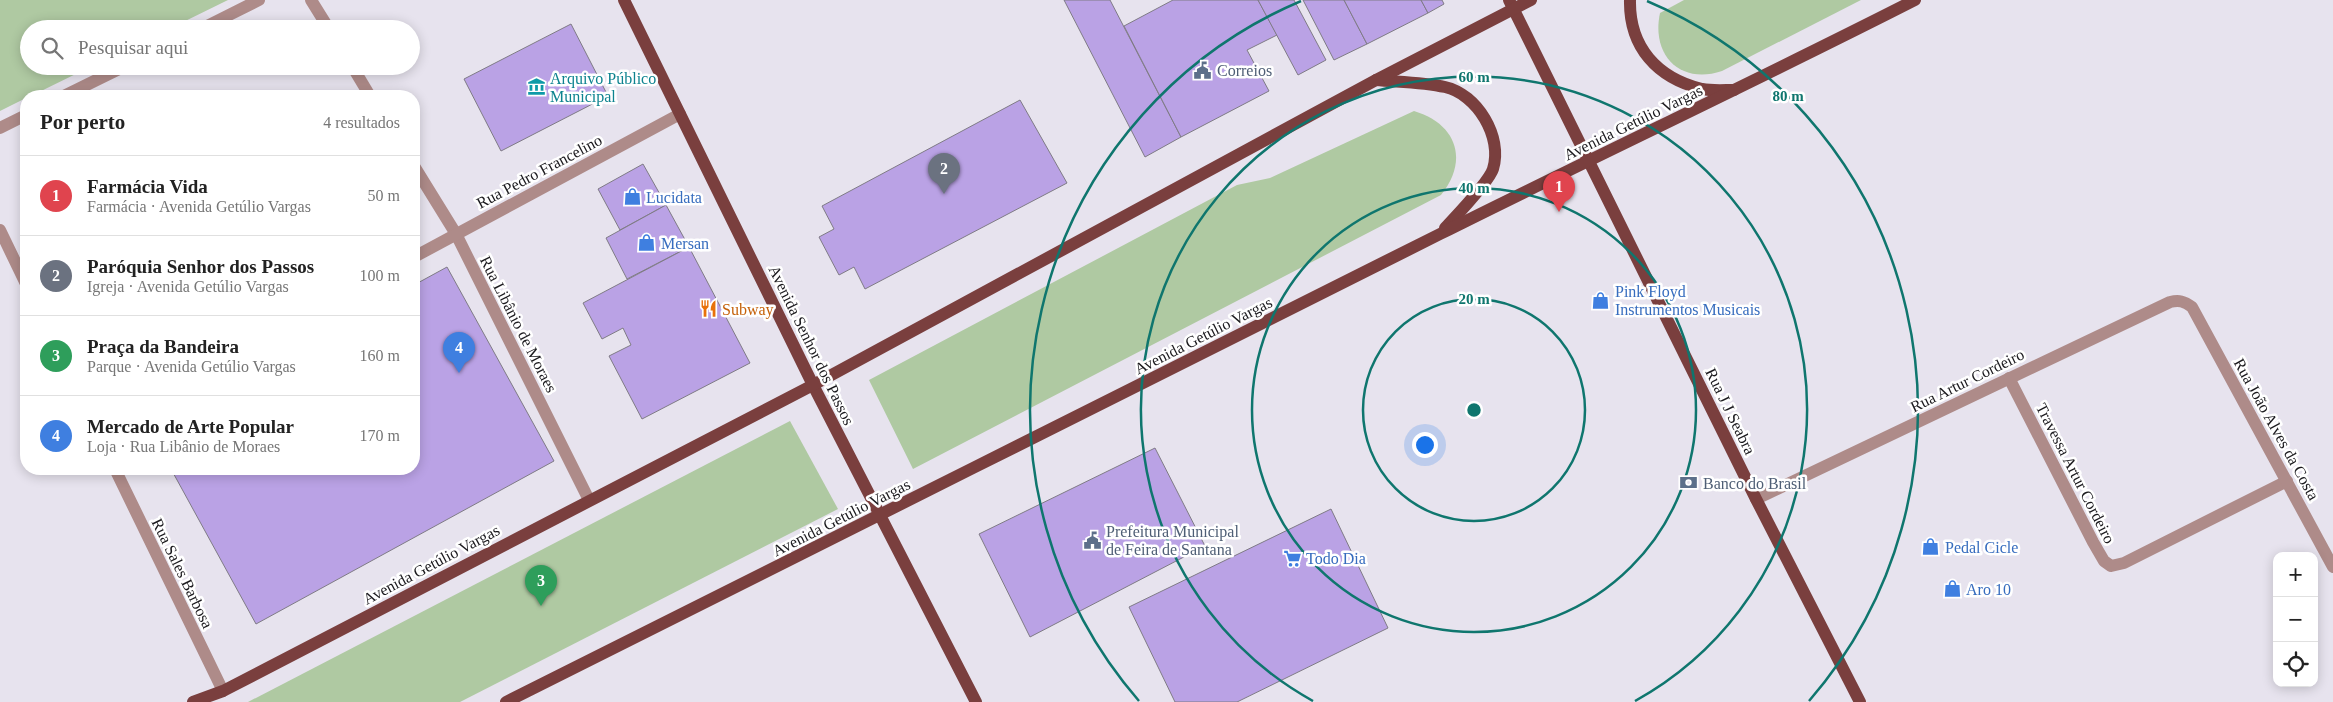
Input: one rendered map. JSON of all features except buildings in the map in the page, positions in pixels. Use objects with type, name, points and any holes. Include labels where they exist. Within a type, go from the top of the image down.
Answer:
[{"type":"main road","name":"Avenida Senhor dos Passos","points":[[624,0],[813,385],[976,702]]},
{"type":"main road","name":"Avenida Getúlio Vargas","points":[[193,702],[223,691],[813,385],[1376,80],[1511,4],[1531,0]]},
{"type":"main road","points":[[1630,0],[1630,19],[1638,44],[1650,61],[1668,75],[1704,89],[1737,90]]},
{"type":"main road","name":"Avenida Getúlio Vargas","points":[[506,702],[1440,234],[1737,90],[1916,0]]},
{"type":"main road","name":"Rua J J Seabra","points":[[1511,4],[1756,499],[1860,702]]},
{"type":"main road","points":[[1376,80],[1446,87],[1465,97],[1480,111],[1490,128],[1494,149],[1493,169],[1469,201],[1440,234]]},
{"type":"street","points":[[219,20],[259,0]]},
{"type":"street","points":[[311,0],[323,20]]},
{"type":"street","points":[[76,90],[107,75]]},
{"type":"street","points":[[357,75],[366,90]]},
{"type":"street","name":"Rua Pedro Francelino","points":[[420,254],[680,114]]},
{"type":"street","points":[[0,128],[20,118]]},
{"type":"street","name":"Rua Libânio de Moraes","points":[[420,176],[456,234],[589,500]]},
{"type":"street","points":[[0,230],[20,272]]},
{"type":"street","name":"Rua Artur Cordeiro","points":[[1756,499],[2170,302],[2178,300],[2186,302],[2192,307]]},
{"type":"street","name":"Rua João Alves da Costa","points":[[2192,307],[2333,567]]},
{"type":"street","name":"Travessa Artur Cordeiro","points":[[2009,378],[2093,542],[2104,561],[2111,566],[2124,564],[2287,482]]},
{"type":"street","name":"Rua Sales Barbosa","points":[[118,475],[223,691]]},
{"type":"green space","points":[[0,0],[228,0],[187,20],[20,20],[20,75],[74,75],[43,90],[20,90],[20,101],[0,111]]},
{"type":"green space","points":[[1684,0],[1861,0],[1722,71],[1693,74],[1682,70],[1672,63],[1665,54],[1660,42],[1658,28],[1660,13]]},
{"type":"green space","points":[[1414,111],[1429,117],[1440,125],[1449,134],[1454,145],[1456,156],[1455,169],[1450,182],[1441,195],[913,469],[869,380],[1237,185],[1270,178]]},
{"type":"green space","points":[[790,421],[838,509],[460,702],[248,702]]},
{"type":"place","name":"Correios","points":[[1203,70]]},
{"type":"place","name":"Arquivo Público Municipal","points":[[536,87]]},
{"type":"place","name":"Paróquia Senhor dos Passos","points":[[944,194]]},
{"type":"place","name":"Lucidata","points":[[632,197]]},
{"type":"place","name":"Farmácia Vida","points":[[1559,212]]},
{"type":"place","name":"Mersan","points":[[647,243]]},
{"type":"place","name":"Pink Floyd Instrumentos Musicais","points":[[1601,300]]},
{"type":"place","name":"Subway","points":[[708,309]]},
{"type":"place","name":"Mercado de Arte Popular","points":[[459,373]]},
{"type":"place","name":"Banco do Brasil","points":[[1689,483]]},
{"type":"place","name":"Prefeitura Municipal de Feira de Santana","points":[[1092,540]]},
{"type":"place","name":"Pedal Cicle","points":[[1931,547]]},
{"type":"place","name":"Todo Dia","points":[[1292,558]]},
{"type":"place","name":"Aro 10","points":[[1952,589]]},
{"type":"place","name":"Praça da Bandeira","points":[[541,606]]}]
